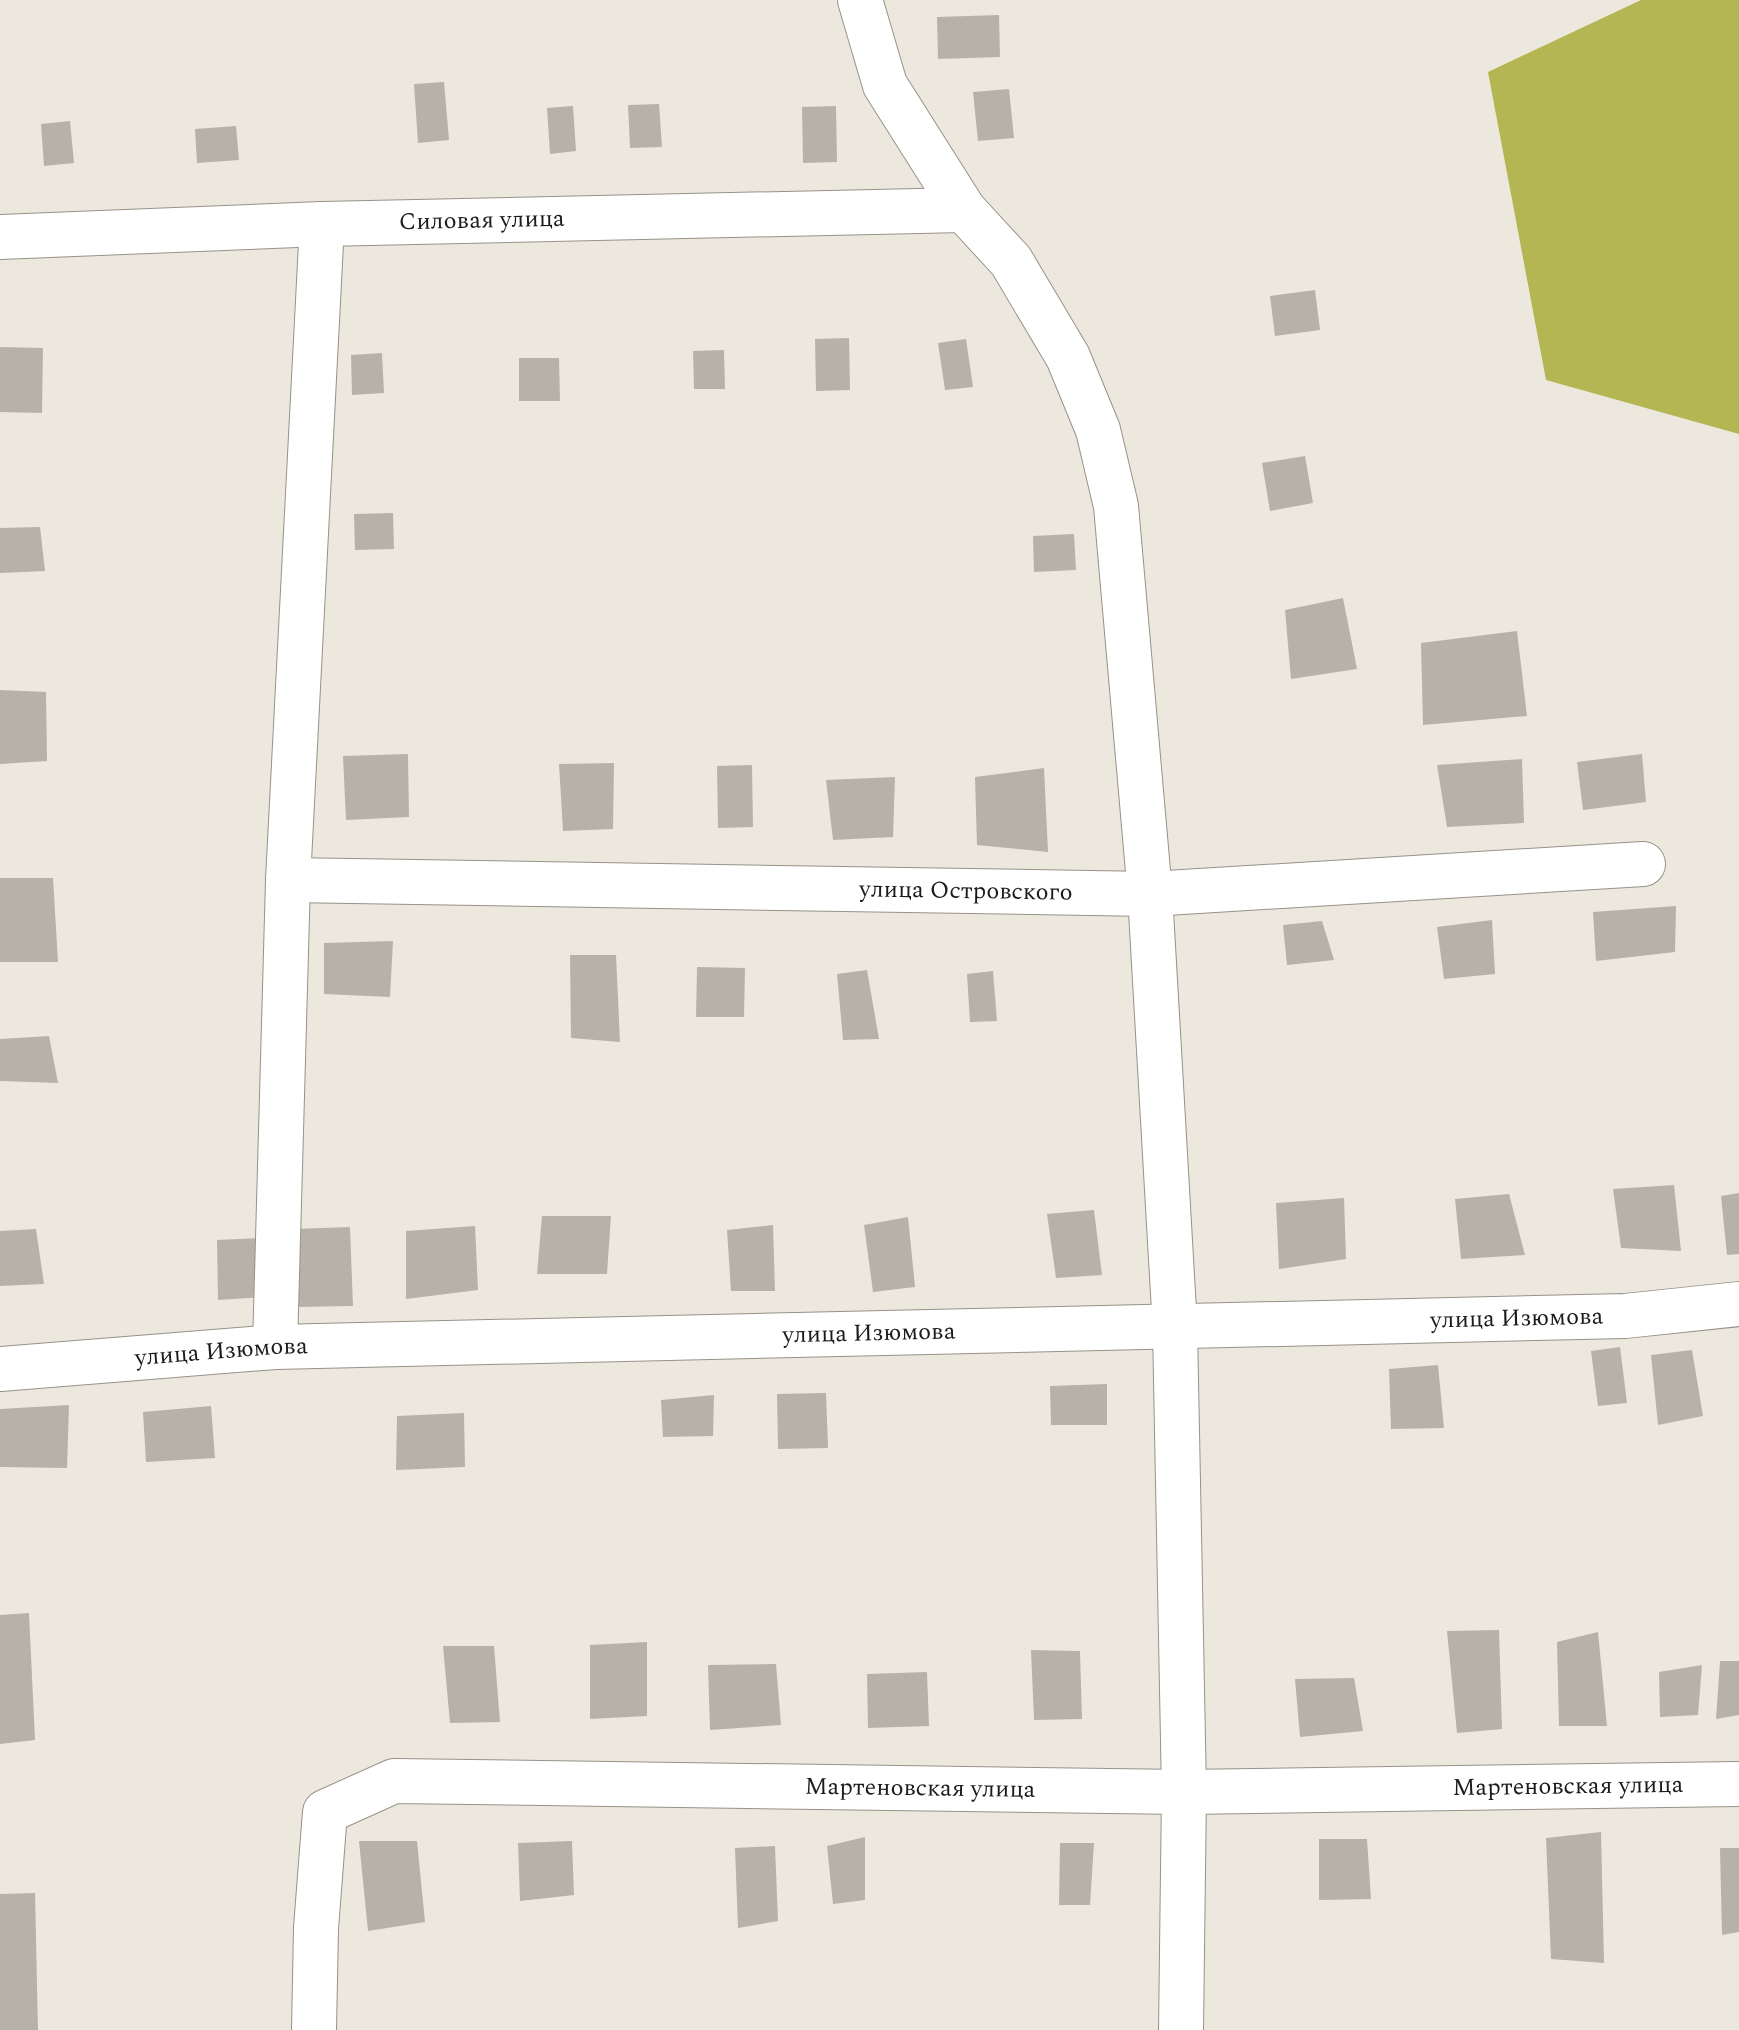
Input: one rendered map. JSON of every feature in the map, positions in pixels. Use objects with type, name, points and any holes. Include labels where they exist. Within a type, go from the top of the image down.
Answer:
[{"type":"street","points":[[860,0],[885,85],[964,210],[1011,261],[1068,357],[1098,430],[1116,506],[1150,894],[1175,1328],[1184,1792],[1181,2030]]},
{"type":"street","name":"Силовая улица","points":[[0,237],[322,224],[964,210]]},
{"type":"street","points":[[275,1347],[288,880],[322,224]]},
{"type":"street","name":"улица Островского","points":[[288,880],[1150,894],[1643,864]]},
{"type":"street","name":"улица Изюмова","points":[[0,1369],[275,1347],[1625,1316],[1739,1304]]},
{"type":"street","name":"Мартеновская улица","points":[[314,2030],[316,1928],[325,1812],[394,1781],[1184,1792],[1739,1784]]},
{"type":"shaded area","points":[[1641,0],[1739,0],[1739,434],[1546,380],[1488,72]]},
{"type":"building","points":[[999,15],[1000,57],[938,59],[937,17]]},
{"type":"building","points":[[444,82],[449,140],[418,143],[414,84]]},
{"type":"building","points":[[1009,89],[1014,138],[978,141],[973,92]]},
{"type":"building","points":[[659,104],[662,147],[630,148],[628,105]]},
{"type":"building","points":[[573,106],[576,151],[550,154],[547,108]]},
{"type":"building","points":[[836,106],[837,162],[803,163],[802,107]]},
{"type":"building","points":[[70,121],[74,163],[44,166],[41,124]]},
{"type":"building","points":[[236,126],[239,160],[197,163],[195,129]]},
{"type":"building","points":[[1315,290],[1320,330],[1275,336],[1270,296]]},
{"type":"building","points":[[849,338],[850,390],[816,391],[815,339]]},
{"type":"building","points":[[966,339],[973,387],[945,390],[938,343]]},
{"type":"building","points":[[0,347],[43,348],[42,413],[0,412]]},
{"type":"building","points":[[724,350],[725,389],[694,389],[693,351]]},
{"type":"building","points":[[382,353],[384,393],[352,395],[351,355]]},
{"type":"building","points":[[519,358],[559,358],[560,401],[519,401]]},
{"type":"building","points":[[1305,456],[1313,503],[1270,511],[1262,463]]},
{"type":"building","points":[[393,513],[394,549],[355,550],[354,514]]},
{"type":"building","points":[[40,527],[45,571],[0,573],[0,528]]},
{"type":"building","points":[[1074,534],[1076,570],[1034,572],[1033,536]]},
{"type":"building","points":[[1343,598],[1357,669],[1291,679],[1285,610]]},
{"type":"building","points":[[1517,631],[1527,716],[1423,725],[1421,643]]},
{"type":"building","points":[[0,690],[46,692],[47,761],[0,764]]},
{"type":"building","points":[[408,754],[409,817],[346,820],[343,756]]},
{"type":"building","points":[[1642,754],[1646,802],[1583,810],[1577,762]]},
{"type":"building","points":[[1522,759],[1524,823],[1447,827],[1437,765]]},
{"type":"building","points":[[614,763],[613,829],[563,831],[559,764]]},
{"type":"building","points":[[752,765],[753,827],[718,828],[717,766]]},
{"type":"building","points":[[1044,768],[1048,852],[977,845],[975,777]]},
{"type":"building","points":[[895,777],[893,837],[833,840],[826,780]]},
{"type":"building","points":[[0,878],[53,878],[58,962],[0,962]]},
{"type":"building","points":[[1676,906],[1675,952],[1596,961],[1593,912]]},
{"type":"building","points":[[1492,920],[1495,974],[1444,979],[1437,927]]},
{"type":"building","points":[[1322,921],[1334,960],[1287,965],[1283,925]]},
{"type":"building","points":[[393,941],[390,997],[324,994],[324,943]]},
{"type":"building","points":[[570,955],[616,955],[620,1042],[571,1038]]},
{"type":"building","points":[[697,967],[745,968],[744,1017],[696,1017]]},
{"type":"building","points":[[867,970],[879,1039],[843,1040],[837,974]]},
{"type":"building","points":[[993,971],[997,1021],[970,1022],[967,974]]},
{"type":"building","points":[[49,1036],[58,1083],[0,1081],[0,1039]]},
{"type":"building","points":[[1674,1185],[1681,1251],[1621,1248],[1613,1189]]},
{"type":"building","points":[[1739,1193],[1739,1254],[1727,1255],[1721,1196]]},
{"type":"building","points":[[1509,1194],[1525,1255],[1461,1259],[1455,1199]]},
{"type":"building","points":[[1344,1198],[1346,1259],[1279,1269],[1276,1203]]},
{"type":"building","points":[[1094,1210],[1102,1275],[1056,1278],[1047,1214]]},
{"type":"building","points":[[542,1216],[611,1216],[607,1274],[537,1274]]},
{"type":"building","points":[[908,1217],[915,1287],[873,1292],[864,1225]]},
{"type":"building","points":[[773,1225],[775,1291],[731,1291],[727,1230]]},
{"type":"building","points":[[475,1226],[478,1290],[406,1299],[406,1231]]},
{"type":"building","points":[[350,1227],[353,1306],[296,1307],[293,1229]]},
{"type":"building","points":[[36,1229],[44,1284],[0,1286],[0,1231]]},
{"type":"building","points":[[264,1238],[265,1297],[218,1300],[217,1240]]},
{"type":"building","points":[[1620,1347],[1627,1403],[1598,1406],[1591,1351]]},
{"type":"building","points":[[1692,1350],[1703,1416],[1658,1425],[1651,1355]]},
{"type":"building","points":[[1438,1365],[1444,1428],[1391,1429],[1389,1369]]},
{"type":"building","points":[[1107,1384],[1107,1425],[1051,1425],[1050,1386]]},
{"type":"building","points":[[826,1393],[828,1448],[778,1449],[777,1394]]},
{"type":"building","points":[[714,1395],[713,1436],[663,1437],[661,1400]]},
{"type":"building","points":[[69,1405],[67,1468],[0,1467],[0,1409]]},
{"type":"building","points":[[211,1406],[215,1458],[146,1462],[143,1412]]},
{"type":"building","points":[[464,1413],[465,1467],[396,1470],[397,1416]]},
{"type":"building","points":[[29,1613],[35,1740],[0,1744],[0,1615]]},
{"type":"building","points":[[1499,1630],[1502,1729],[1457,1733],[1447,1631]]},
{"type":"building","points":[[1598,1632],[1607,1726],[1559,1726],[1557,1642]]},
{"type":"building","points":[[647,1642],[647,1716],[590,1719],[590,1645]]},
{"type":"building","points":[[443,1646],[494,1646],[500,1722],[450,1723]]},
{"type":"building","points":[[1031,1650],[1080,1651],[1082,1719],[1034,1720]]},
{"type":"building","points":[[1720,1661],[1739,1661],[1739,1715],[1716,1719]]},
{"type":"building","points":[[776,1664],[781,1725],[710,1730],[708,1665]]},
{"type":"building","points":[[1702,1665],[1698,1715],[1660,1717],[1659,1672]]},
{"type":"building","points":[[927,1672],[929,1726],[868,1728],[867,1674]]},
{"type":"building","points":[[1354,1678],[1363,1731],[1300,1737],[1295,1679]]},
{"type":"building","points":[[1601,1832],[1604,1963],[1551,1959],[1546,1838]]},
{"type":"building","points":[[865,1837],[865,1900],[833,1904],[827,1846]]},
{"type":"building","points":[[1319,1839],[1367,1839],[1371,1899],[1319,1900]]},
{"type":"building","points":[[359,1841],[417,1841],[425,1922],[368,1931]]},
{"type":"building","points":[[572,1841],[574,1895],[520,1901],[518,1843]]},
{"type":"building","points":[[1060,1843],[1094,1843],[1090,1905],[1059,1905]]},
{"type":"building","points":[[775,1846],[778,1921],[738,1928],[735,1848]]},
{"type":"building","points":[[1720,1848],[1739,1848],[1739,1932],[1722,1935]]},
{"type":"building","points":[[35,1893],[38,2030],[0,2030],[0,1894]]}]
